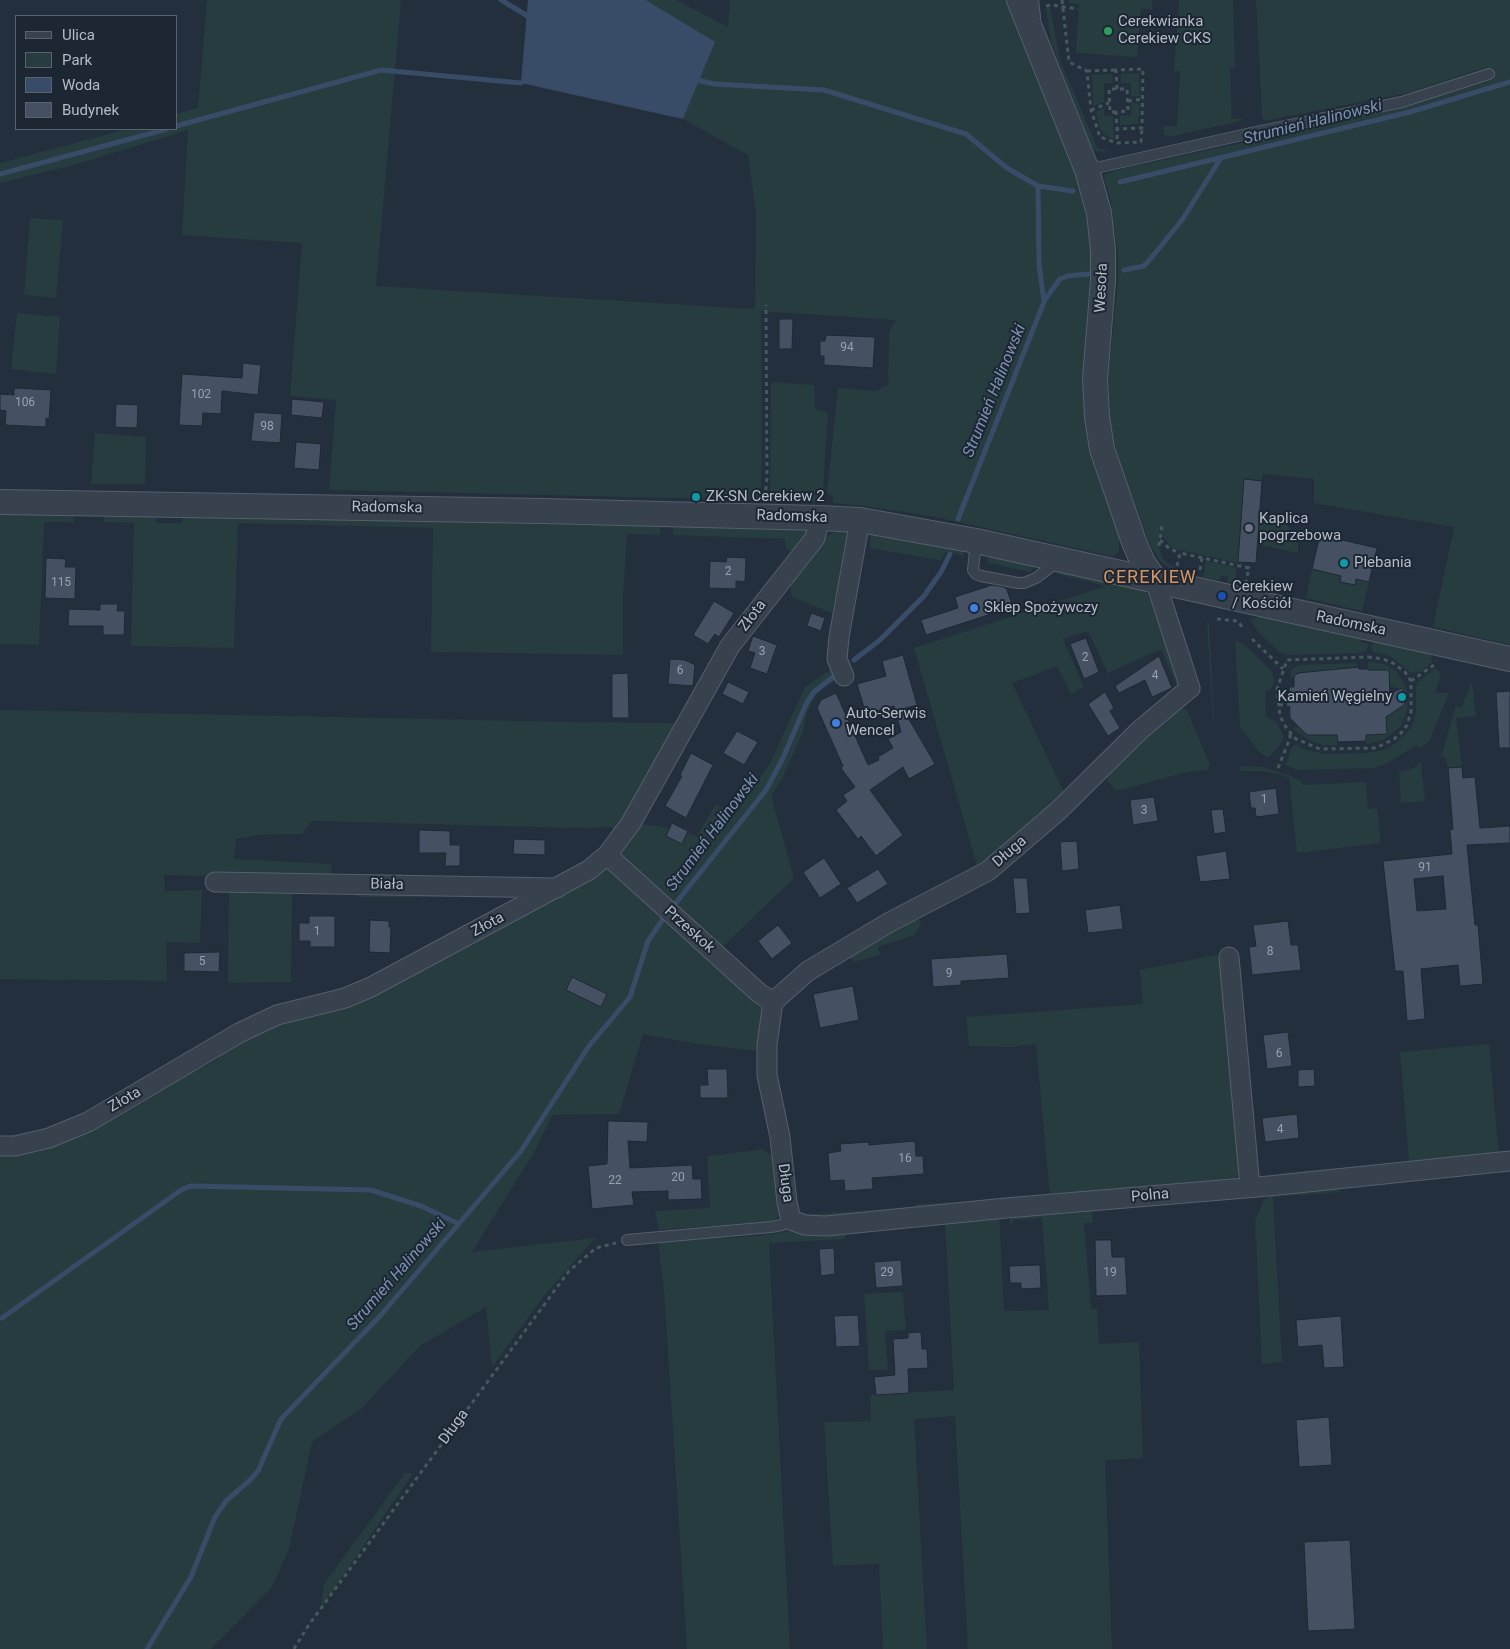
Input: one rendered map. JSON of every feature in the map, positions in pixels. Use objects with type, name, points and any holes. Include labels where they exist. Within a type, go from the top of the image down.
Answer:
[{"type":"street","name":"Wesoła","points":[[1019,0],[1087,170],[1099,213],[1104,250],[1095,380],[1096,417],[1102,449],[1134,542],[1143,563],[1155,580]]},
{"type":"street","name":"Radomska","points":[[0,502],[763,516],[860,520],[976,541],[1510,659]]},
{"type":"street","name":"Złota","points":[[0,1146],[15,1146],[49,1138],[88,1122],[239,1033],[277,1015],[345,998],[371,987],[589,870],[607,855],[631,823],[730,646],[815,538],[820,518]]},
{"type":"street","points":[[844,676],[837,660],[839,637],[860,520]]},
{"type":"street","name":"Długa","points":[[792,1220],[787,1202],[780,1137],[767,1075],[767,1045],[774,1002],[808,971],[881,927],[988,871],[1058,811],[1140,730],[1190,688],[1155,580]]},
{"type":"street","name":"Przeskok","points":[[607,855],[759,993],[774,1002]]},
{"type":"street","name":"Biała","points":[[215,882],[558,888]]},
{"type":"street","points":[[1229,957],[1250,1187]]},
{"type":"street","name":"Polna","points":[[792,1220],[805,1225],[826,1226],[1510,1161]]},
{"type":"lane","points":[[1033,0],[1039,50]]},
{"type":"lane","points":[[1087,170],[1251,133],[1402,102],[1489,74]]},
{"type":"lane","points":[[976,541],[972,562],[973,570],[981,576],[1024,583],[1042,574],[1060,560]]},
{"type":"lane","name":"Długa","points":[[626,1240],[772,1227],[792,1220]]},
{"type":"path","points":[[1062,0],[1069,62],[1087,71],[1143,69],[1141,142],[1118,143],[1100,137],[1091,110],[1087,71]]},
{"type":"path","points":[[1043,6],[1052,5],[1078,9]]},
{"type":"path","points":[[1116,70],[1117,89]]},
{"type":"path","points":[[1109,89],[1128,89],[1128,101],[1128,111],[1110,112],[1109,89]]},
{"type":"path","points":[[1128,101],[1143,100]]},
{"type":"path","points":[[1091,110],[1109,103]]},
{"type":"path","points":[[1116,112],[1118,143]]},
{"type":"path","points":[[1117,129],[1142,128]]},
{"type":"path","points":[[763,516],[767,477],[766,305]]},
{"type":"path","points":[[1158,547],[1162,525]]},
{"type":"path","points":[[1160,540],[1170,549],[1180,553],[1248,568],[1245,590]]},
{"type":"path","points":[[1177,566],[1180,553]]},
{"type":"path","points":[[1192,570],[1199,572],[1202,558]]},
{"type":"path","points":[[1172,564],[1184,568]]},
{"type":"path","points":[[1217,619],[1238,621],[1244,630]]},
{"type":"path","points":[[1252,639],[1284,669]]},
{"type":"path","points":[[1368,657],[1393,663],[1405,672],[1411,682],[1412,712],[1401,733],[1376,748],[1320,749],[1296,739],[1280,716],[1277,689],[1284,669],[1287,660],[1368,657]]},
{"type":"path","points":[[1411,682],[1434,665],[1436,658]]},
{"type":"path","points":[[1279,705],[1292,704]]},
{"type":"path","points":[[1278,768],[1290,738],[1290,733]]},
{"type":"path","name":"Długa","points":[[294,1649],[308,1626],[569,1271],[596,1248],[626,1240]]},
{"type":"green space","points":[[207,0],[401,0],[376,286],[755,309],[756,214],[748,155],[683,119],[714,43],[646,0],[676,0],[728,27],[730,0],[1010,0],[1086,199],[1094,252],[1089,333],[1125,539],[1119,541],[1119,551],[1114,556],[1111,556],[936,517],[833,503],[833,496],[827,493],[838,388],[876,391],[888,385],[889,332],[896,320],[761,311],[762,468],[760,500],[329,490],[336,400],[290,396],[302,243],[182,235],[188,130],[74,165],[0,183],[0,163],[123,130],[178,130],[178,113],[198,108]]},
{"type":"green space","name":"Cerekwianka Cerekiew CKS","points":[[1069,0],[1152,0],[1152,9],[1141,9],[1137,57],[1076,53],[1079,4],[1069,3]]},
{"type":"green space","points":[[1179,0],[1233,0],[1235,68],[1230,68],[1232,119],[1244,119],[1168,137],[1164,133],[1164,126],[1177,126],[1180,71],[1174,71]]},
{"type":"green space","points":[[1256,0],[1510,0],[1510,645],[1433,627],[1454,527],[1314,503],[1314,479],[1263,474],[1262,481],[1245,480],[1238,563],[1172,548],[1160,533],[1160,527],[1158,546],[1163,559],[1178,569],[1196,573],[1196,577],[1174,571],[1161,562],[1151,547],[1119,461],[1110,423],[1108,378],[1118,281],[1118,255],[1110,198],[1103,175],[1121,169],[1399,109],[1493,80],[1487,67],[1408,93],[1264,121],[1262,115]]},
{"type":"green space","points":[[1050,7],[1060,60],[1098,149],[1113,150],[1097,152],[1091,146],[1051,42],[1046,8]]},
{"type":"green space","points":[[1139,73],[1140,96],[1131,96],[1131,83],[1121,83],[1121,74]]},
{"type":"green space","points":[[1112,74],[1113,83],[1104,83],[1104,102],[1093,106],[1092,75]]},
{"type":"green space","points":[[1131,103],[1140,105],[1138,124],[1120,125],[1120,116],[1131,115]]},
{"type":"green space","points":[[1104,108],[1104,116],[1113,116],[1114,139],[1108,137],[1100,129],[1096,112]]},
{"type":"green space","points":[[30,218],[63,220],[56,298],[24,295]]},
{"type":"green space","points":[[17,313],[60,317],[56,374],[11,369]]},
{"type":"green space","points":[[771,382],[814,385],[815,409],[828,413],[823,488],[817,502],[770,501]]},
{"type":"green space","points":[[95,433],[146,437],[145,484],[91,484]]},
{"type":"green space","points":[[0,511],[72,512],[74,524],[69,522],[44,522],[39,645],[0,644]]},
{"type":"green space","points":[[105,513],[155,514],[156,523],[182,523],[184,514],[656,522],[661,526],[660,535],[627,534],[623,596],[623,655],[431,652],[433,528],[238,523],[234,648],[131,646],[134,523],[104,522]]},
{"type":"green space","points":[[1259,513],[1279,518],[1288,526],[1298,544],[1298,553],[1257,544]]},
{"type":"green space","points":[[678,523],[803,526],[809,533],[798,553],[786,549],[785,539],[673,535],[673,528]]},
{"type":"green space","points":[[838,529],[849,530],[849,540],[832,613],[792,597],[790,588],[792,580],[823,539]]},
{"type":"green space","points":[[871,531],[962,546],[964,556],[946,551],[941,560],[939,560],[870,548]]},
{"type":"green space","points":[[989,556],[1032,563],[1033,570],[1029,572],[989,563],[987,559]]},
{"type":"green space","points":[[1206,561],[1237,568],[1234,584],[1227,582],[1228,576],[1221,575],[1220,581],[1203,577]]},
{"type":"green space","points":[[1312,569],[1341,576],[1340,582],[1355,585],[1356,579],[1369,582],[1362,611],[1306,598]]},
{"type":"green space","points":[[1060,571],[1147,591],[1179,685],[1178,688],[1161,649],[1108,673],[1088,631],[1063,639],[1084,687],[1071,694],[1057,666],[1012,683],[1064,792],[1129,730],[1135,721],[1137,724],[1016,843],[978,869],[914,648],[1106,586],[1057,574]]},
{"type":"green space","points":[[1260,615],[1363,634],[1360,642],[1369,644],[1366,651],[1361,653],[1286,655],[1281,653],[1254,626],[1251,620]]},
{"type":"green space","points":[[1207,622],[1209,624],[1213,721]]},
{"type":"green space","points":[[1235,640],[1245,645],[1272,672],[1274,682],[1272,688],[1265,692],[1266,717],[1276,722],[1284,736],[1280,745],[1268,758],[1259,752],[1240,727]]},
{"type":"green space","points":[[1374,640],[1431,653],[1432,662],[1422,671],[1410,672],[1390,656],[1373,652],[1371,647]]},
{"type":"green space","points":[[1368,662],[1384,664],[1397,672],[1405,685],[1408,696],[1407,710],[1401,726],[1386,738],[1366,744],[1367,730],[1384,711],[1400,705],[1403,706],[1405,703],[1402,688],[1388,685],[1389,670],[1386,670],[1386,672],[1382,672],[1382,669],[1368,672]]},
{"type":"green space","points":[[1356,663],[1357,667],[1338,668],[1338,670],[1300,675],[1301,673],[1298,672],[1294,677],[1291,677],[1291,670],[1299,665]]},
{"type":"green space","points":[[1435,668],[1440,673],[1440,678],[1435,693],[1449,693],[1429,742],[1419,748],[1417,745],[1384,765],[1373,768],[1297,770],[1286,765],[1291,749],[1296,744],[1303,749],[1324,754],[1368,753],[1388,749],[1406,734],[1413,724],[1416,712],[1416,687],[1418,682]]},
{"type":"green space","points":[[831,669],[837,680],[823,688],[816,695],[807,712],[803,731],[783,777],[771,796],[794,878],[708,961],[765,1005],[757,1051],[698,1044],[643,1034],[619,1114],[552,1115],[536,1149],[472,1252],[595,1238],[544,1296],[492,1367],[486,1307],[420,1346],[362,1408],[312,1442],[289,1549],[272,1587],[211,1649],[0,1649],[0,1154],[66,1137],[219,1059],[222,1047],[606,867],[642,824],[675,829],[697,836],[716,804],[735,815],[770,763],[805,687]]},
{"type":"green space","points":[[1472,681],[1476,716],[1456,718],[1462,767],[1448,768],[1445,757],[1441,757],[1456,705],[1461,708]]},
{"type":"green space","points":[[1180,707],[1187,710],[1210,765],[1207,770],[1187,772],[1116,791],[1107,780],[1115,763]]},
{"type":"green space","points":[[0,710],[678,723],[615,834],[612,827],[576,828],[312,821],[302,834],[259,835],[236,839],[234,859],[332,864],[330,878],[164,875],[165,891],[202,890],[200,943],[166,942],[167,981],[0,979]]},
{"type":"green space","points":[[1298,726],[1302,730],[1309,729],[1309,735],[1337,734],[1337,745],[1323,745],[1311,741],[1293,729]]},
{"type":"green space","points":[[1421,762],[1425,801],[1401,803],[1399,772],[1414,768]]},
{"type":"green space","points":[[1240,766],[1262,767],[1288,775],[1301,781],[1303,785],[1366,782],[1368,809],[1377,808],[1381,843],[1297,853],[1289,778],[1275,773],[1241,771]]},
{"type":"green space","points":[[229,890],[292,892],[291,982],[228,983]]},
{"type":"green space","points":[[352,893],[532,897],[359,897]]},
{"type":"green space","points":[[918,917],[921,923],[915,935],[877,947],[881,955],[854,962],[850,957],[840,963],[871,938]]},
{"type":"green space","points":[[1221,954],[1241,1169],[1234,1182],[1050,1198],[1036,1044],[1012,1047],[969,1046],[966,1017],[1143,1004],[1140,970]]},
{"type":"green space","points":[[1489,1044],[1499,1157],[1284,1179],[1280,1173],[1409,1162],[1400,1052]]},
{"type":"green space","points":[[759,1148],[775,1157],[781,1213],[776,1219],[767,1222],[659,1230],[655,1211],[710,1208],[707,1156],[759,1150]]},
{"type":"green space","points":[[1339,1186],[1340,1192],[1273,1197],[1282,1362],[1262,1364],[1255,1221],[1263,1202],[1273,1191]]},
{"type":"green space","points":[[978,1201],[979,1205],[830,1221],[799,1215],[913,1207],[916,1204]]},
{"type":"green space","points":[[1092,1209],[1093,1223],[1084,1223],[1091,1309],[1097,1309],[1099,1344],[1139,1342],[1143,1458],[1105,1460],[1112,1649],[968,1649],[955,1416],[914,1419],[927,1649],[883,1649],[879,1564],[833,1566],[824,1422],[871,1421],[870,1395],[954,1390],[945,1222],[999,1213],[1004,1311],[1049,1310],[1042,1218],[1014,1220],[1009,1226],[1010,1219],[1013,1216]]},
{"type":"green space","points":[[798,1230],[845,1230],[846,1239],[769,1243],[790,1649],[687,1649],[664,1290],[658,1242],[756,1236]]},
{"type":"green space","points":[[903,1292],[906,1330],[885,1331],[888,1370],[869,1370],[864,1294]]},
{"type":"green space","points":[[405,1473],[413,1473],[320,1610],[324,1584]]},
{"type":"water","points":[[528,0],[646,0],[715,42],[683,119],[521,83]]},
{"type":"building","points":[[779,319],[793,319],[792,349],[779,349]]},
{"type":"building","points":[[826,335],[875,337],[873,368],[824,365],[824,356],[820,356],[820,341],[825,341]]},
{"type":"building","points":[[243,363],[261,365],[258,395],[222,391],[221,414],[203,413],[202,426],[179,425],[182,374],[242,378]]},
{"type":"building","points":[[14,388],[51,390],[49,419],[46,418],[46,427],[5,425],[6,411],[0,410],[0,394],[14,395]]},
{"type":"building","points":[[292,399],[324,402],[322,418],[291,415]]},
{"type":"building","points":[[116,404],[138,405],[137,428],[115,427]]},
{"type":"building","points":[[254,412],[282,414],[280,443],[251,441]]},
{"type":"building","points":[[296,442],[321,444],[319,470],[294,468]]},
{"type":"building","name":"Kaplica pogrzebowa","points":[[1244,479],[1262,481],[1256,563],[1238,562]]},
{"type":"building","name":"Plebania","points":[[1320,535],[1377,548],[1369,582],[1356,579],[1355,585],[1340,582],[1341,576],[1312,569]]},
{"type":"building","points":[[727,557],[746,558],[745,582],[736,581],[736,589],[709,588],[710,561],[726,562]]},
{"type":"building","points":[[46,558],[66,559],[65,567],[76,567],[75,599],[45,598]]},
{"type":"building","points":[[992,585],[1004,587],[1007,590],[1013,607],[926,635],[921,620],[958,608],[955,597]]},
{"type":"building","points":[[714,601],[734,613],[719,637],[715,634],[708,644],[693,635]]},
{"type":"building","points":[[100,604],[118,604],[117,611],[125,611],[124,635],[103,635],[103,626],[68,626],[69,609],[100,610]]},
{"type":"building","points":[[811,613],[825,618],[821,631],[807,626]]},
{"type":"building","points":[[753,636],[777,645],[767,674],[750,668],[755,653],[748,651]]},
{"type":"building","points":[[1086,638],[1099,672],[1084,679],[1070,644]]},
{"type":"building","points":[[903,655],[917,705],[903,709],[935,764],[909,779],[903,767],[870,790],[903,835],[876,856],[861,836],[858,839],[836,810],[847,801],[843,795],[855,787],[841,768],[843,766],[817,708],[821,700],[836,693],[868,765],[879,760],[878,757],[893,748],[888,739],[901,732],[894,706],[866,714],[857,684],[886,676],[882,661]]},
{"type":"building","points":[[1159,656],[1172,688],[1152,697],[1145,680],[1119,693],[1115,686]]},
{"type":"building","points":[[670,659],[685,660],[695,665],[693,686],[668,684]]},
{"type":"building","points":[[1359,667],[1359,669],[1368,670],[1389,670],[1390,694],[1402,688],[1407,698],[1404,705],[1386,717],[1387,734],[1366,735],[1366,741],[1338,742],[1337,735],[1307,735],[1290,718],[1289,687],[1294,687],[1294,677],[1298,673]]},
{"type":"building","points":[[628,673],[629,718],[612,718],[612,674]]},
{"type":"building","points":[[728,682],[749,692],[743,704],[722,694]]},
{"type":"building","points":[[1510,691],[1510,748],[1499,748],[1496,692]]},
{"type":"building","points":[[1105,692],[1114,708],[1110,711],[1120,728],[1108,736],[1088,704]]},
{"type":"building","points":[[737,731],[758,742],[744,765],[723,753]]},
{"type":"building","points":[[691,753],[713,765],[686,818],[665,806],[682,776],[680,775]]},
{"type":"building","points":[[1462,767],[1463,778],[1475,777],[1480,828],[1510,826],[1510,843],[1467,845],[1475,925],[1478,925],[1483,984],[1460,986],[1458,965],[1421,969],[1425,1019],[1407,1021],[1403,971],[1395,971],[1383,861],[1452,854],[1450,830],[1453,829],[1448,768]],"holes":[[[1443,876],[1446,909],[1417,911],[1414,879]]]},
{"type":"building","points":[[1276,788],[1279,814],[1256,817],[1255,808],[1251,808],[1249,792]]},
{"type":"building","points":[[1154,797],[1158,821],[1133,825],[1130,800]]},
{"type":"building","points":[[1223,809],[1226,832],[1214,834],[1211,810]]},
{"type":"building","points":[[672,823],[688,831],[682,844],[666,836]]},
{"type":"building","points":[[419,830],[450,831],[450,845],[460,845],[460,866],[445,866],[446,853],[419,853]]},
{"type":"building","points":[[514,839],[545,840],[545,855],[513,854]]},
{"type":"building","points":[[1077,841],[1079,869],[1062,871],[1060,842]]},
{"type":"building","points":[[1226,851],[1230,879],[1200,882],[1196,856]]},
{"type":"building","points":[[824,858],[841,884],[820,898],[803,872]]},
{"type":"building","points":[[878,869],[888,884],[857,903],[847,888]]},
{"type":"building","points":[[1013,878],[1027,878],[1030,913],[1016,914]]},
{"type":"building","points":[[1120,905],[1123,929],[1088,933],[1085,910]]},
{"type":"building","points":[[309,916],[335,916],[335,947],[310,947],[310,941],[299,941],[299,923],[309,923]]},
{"type":"building","points":[[370,920],[389,921],[389,927],[391,927],[390,953],[369,952]]},
{"type":"building","points":[[1288,921],[1291,945],[1298,945],[1301,970],[1252,975],[1249,947],[1256,946],[1253,925]]},
{"type":"building","points":[[778,925],[792,943],[772,959],[758,941]]},
{"type":"building","points":[[220,952],[219,972],[184,971],[184,953]]},
{"type":"building","points":[[1007,954],[1009,978],[961,981],[961,985],[933,987],[931,959]]},
{"type":"building","points":[[572,977],[607,994],[601,1007],[566,990]]},
{"type":"building","points":[[853,986],[859,1020],[820,1028],[813,994]]},
{"type":"building","points":[[1288,1032],[1292,1066],[1267,1069],[1263,1035]]},
{"type":"building","points":[[707,1069],[727,1069],[728,1098],[700,1098],[700,1085],[708,1085]]},
{"type":"building","points":[[1314,1069],[1315,1086],[1298,1087],[1298,1070]]},
{"type":"building","points":[[1297,1114],[1299,1138],[1265,1142],[1262,1118]]},
{"type":"building","points":[[608,1121],[648,1122],[647,1142],[628,1141],[630,1168],[692,1165],[693,1179],[701,1179],[702,1199],[668,1200],[668,1191],[632,1192],[634,1205],[592,1209],[588,1166],[607,1164]]},
{"type":"building","points":[[915,1141],[916,1156],[923,1156],[924,1174],[872,1178],[873,1189],[845,1191],[844,1180],[830,1181],[828,1153],[841,1151],[840,1144],[869,1142],[869,1145]]},
{"type":"building","points":[[1095,1240],[1111,1240],[1112,1257],[1125,1257],[1127,1295],[1096,1296]]},
{"type":"building","points":[[834,1248],[835,1274],[821,1276],[819,1249]]},
{"type":"building","points":[[901,1260],[903,1286],[876,1288],[874,1262]]},
{"type":"building","points":[[1040,1265],[1041,1288],[1021,1289],[1021,1283],[1010,1283],[1009,1266]]},
{"type":"building","points":[[858,1315],[860,1346],[836,1347],[834,1316]]},
{"type":"building","points":[[1341,1316],[1344,1367],[1324,1368],[1322,1345],[1298,1347],[1296,1320]]},
{"type":"building","points":[[921,1332],[922,1349],[927,1349],[928,1368],[908,1369],[909,1393],[876,1395],[874,1377],[895,1375],[893,1339],[908,1338],[908,1333]]},
{"type":"building","points":[[1329,1417],[1332,1465],[1299,1467],[1296,1420]]},
{"type":"building","points":[[1350,1540],[1355,1629],[1308,1631],[1304,1542]]},
{"type":"waterway","points":[[501,0],[531,18]]},
{"type":"waterway","points":[[178,125],[381,70],[521,83]]},
{"type":"waterway","points":[[693,79],[714,84],[824,90],[966,134],[1007,168],[1038,186],[1073,191]]},
{"type":"waterway","name":"Strumień Halinowski","points":[[1120,182],[1410,112],[1510,82]]},
{"type":"waterway","points":[[0,174],[163,130]]},
{"type":"waterway","points":[[1124,270],[1144,266],[1152,257],[1182,220],[1221,158]]},
{"type":"waterway","name":"Strumień Halinowski","points":[[958,519],[1044,302],[1039,264],[1038,186]]},
{"type":"waterway","points":[[1044,301],[1060,279],[1068,276],[1088,274]]},
{"type":"waterway","name":"Strumień Halinowski","points":[[854,660],[880,640],[924,596],[941,572],[950,554]]},
{"type":"waterway","name":"Strumień Halinowski","points":[[675,904],[766,790],[783,758],[807,702],[814,692],[833,677]]},
{"type":"waterway","name":"Strumień Halinowski","points":[[147,1649],[191,1577],[215,1517],[226,1501],[258,1471],[281,1419],[380,1316],[521,1151],[589,1046],[630,997],[648,941],[665,916]]},
{"type":"waterway","points":[[2,1318],[181,1190],[190,1186],[371,1190],[421,1206],[459,1224]]},
{"type":"place","name":"Cerekwianka Cerekiew CKS","points":[[1108,31]]},
{"type":"place","name":"ZK-SN Cerekiew 2","points":[[696,497]]},
{"type":"place","name":"Kaplica pogrzebowa","points":[[1249,528]]},
{"type":"place","name":"Plebania","points":[[1344,563]]},
{"type":"place","name":"Cerekiew / Kościół","points":[[1222,596]]},
{"type":"place","name":"Sklep Spożywczy","points":[[974,608]]},
{"type":"place","name":"Kamień Węgielny","points":[[1402,697]]},
{"type":"place","name":"Auto-Serwis Wencel","points":[[836,723]]},
{"type":"district","name":"CEREKIEW","points":[[1150,578]]}]
